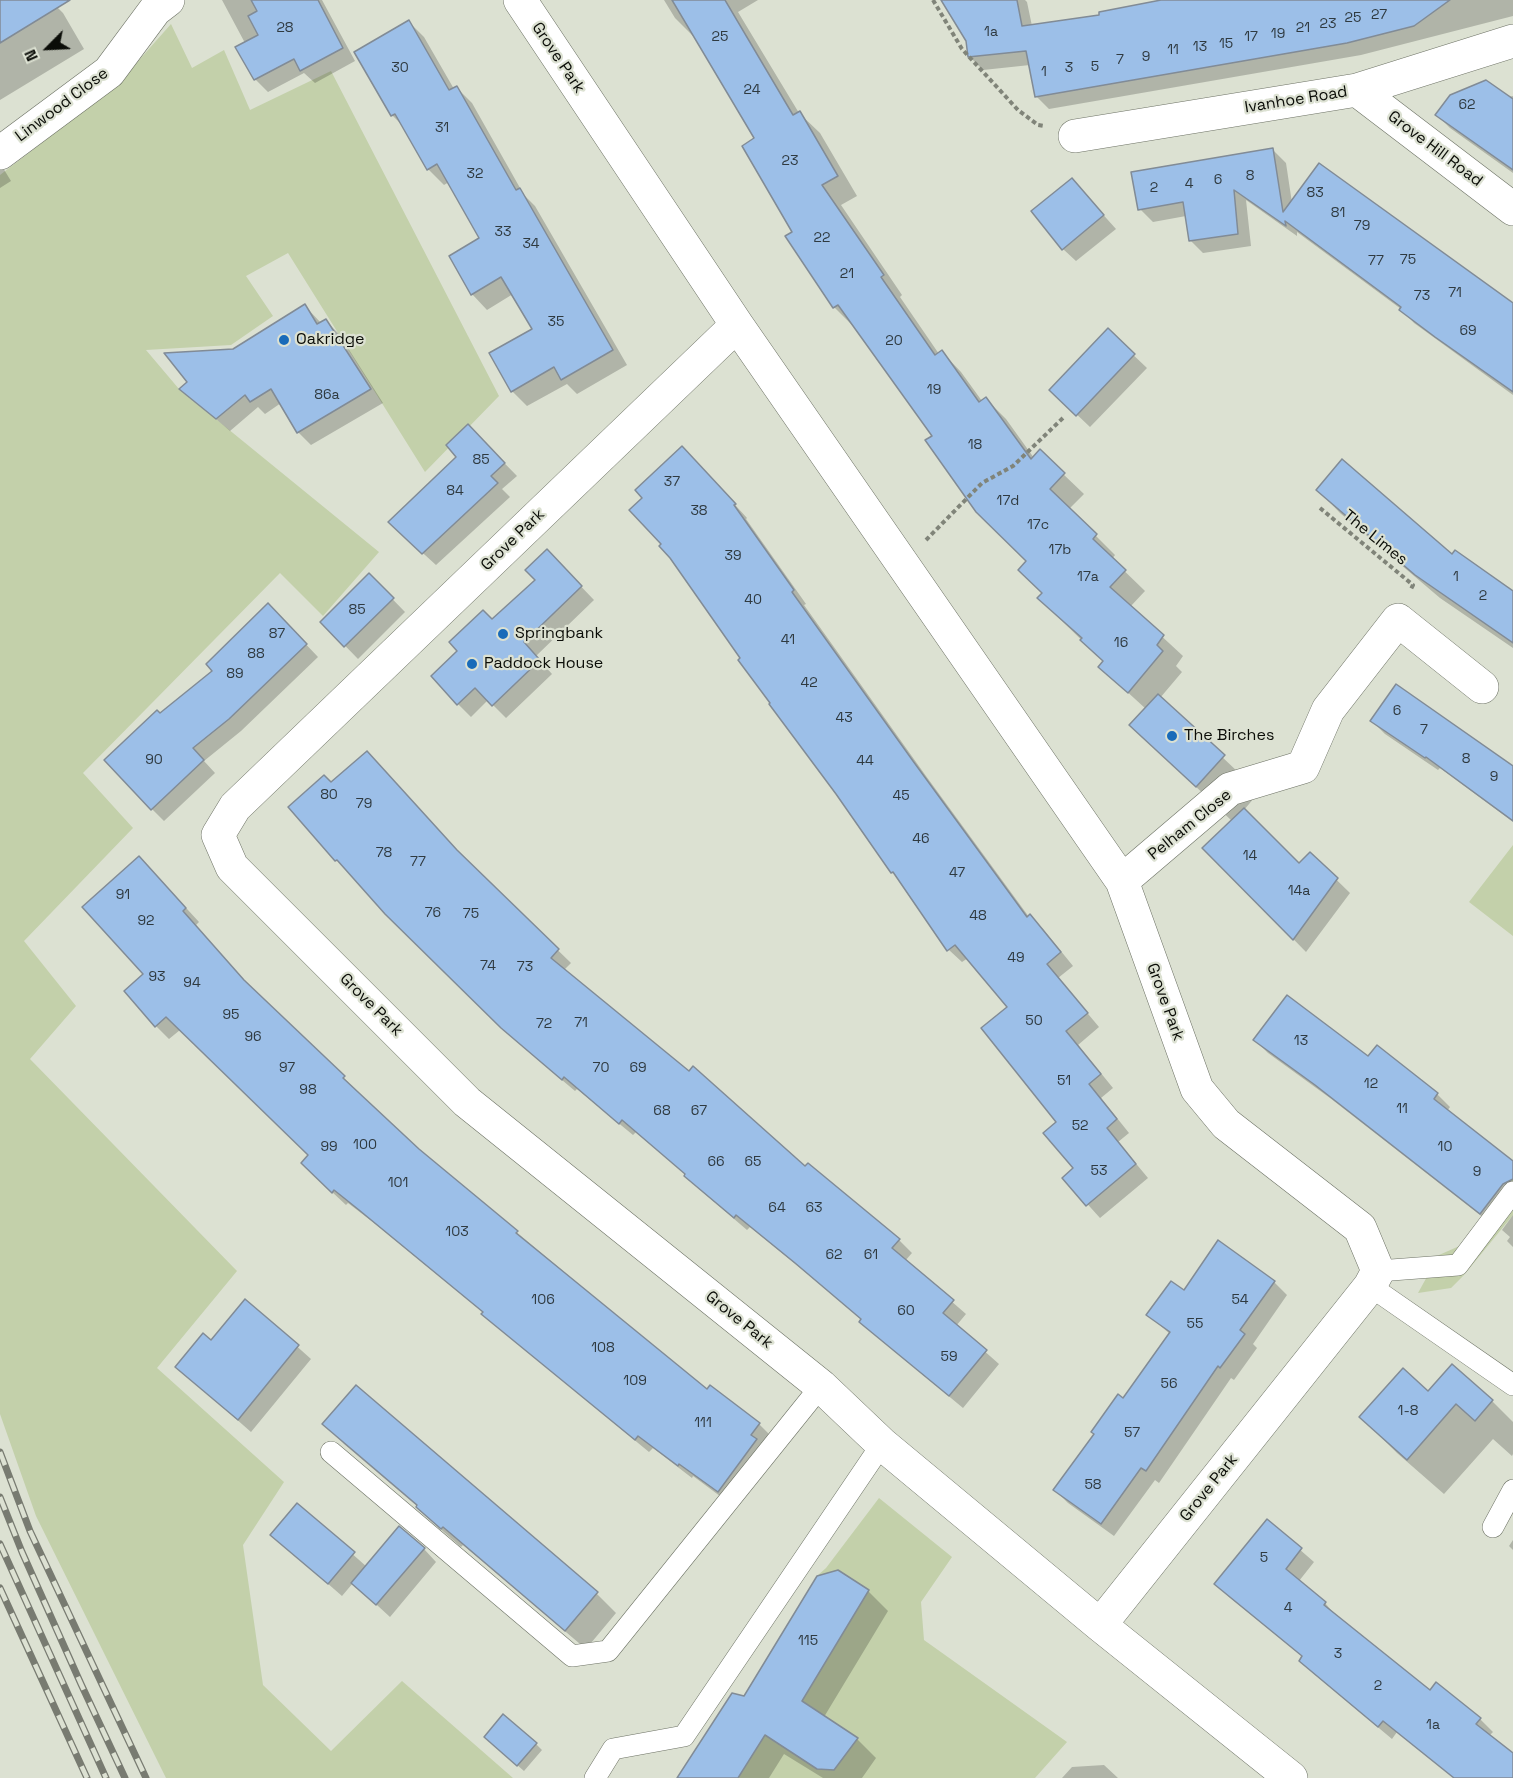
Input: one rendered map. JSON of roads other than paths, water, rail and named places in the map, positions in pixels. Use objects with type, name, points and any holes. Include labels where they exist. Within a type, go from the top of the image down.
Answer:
[{"type":"street","name":"Linwood Close","points":[[0,153],[110,72],[155,10],[168,0]]},
{"type":"street","name":"Grove Park","points":[[520,0],[737,325],[1122,881],[1197,1089],[1226,1124],[1360,1228],[1374,1278],[1100,1625]]},
{"type":"street","name":"Ivanhoe Road","points":[[1075,135],[1357,90],[1513,41]]},
{"type":"street","name":"Grove Hill Road","points":[[1357,90],[1513,209]]},
{"type":"street","name":"Grove Park","points":[[737,325],[235,807],[218,835],[232,867],[467,1102],[821,1386],[882,1444],[1100,1625],[1291,1778]]},
{"type":"street","name":"Pelham Close","points":[[1122,881],[1230,789],[1303,767],[1328,710],[1398,620],[1482,687]]},
{"type":"lane","points":[[1374,1278],[1458,1264],[1513,1192]]},
{"type":"lane","points":[[1374,1278],[1513,1385]]},
{"type":"lane","points":[[331,1452],[572,1656],[608,1651],[821,1386]]},
{"type":"lane","points":[[595,1778],[613,1749],[684,1736],[882,1444]]},
{"type":"lane","points":[[1493,1527],[1513,1490]]},
{"type":"railway","points":[[0,1452],[30,1531],[146,1778]]},
{"type":"railway","points":[[0,1497],[22,1552],[125,1778]]},
{"type":"railway","points":[[0,1544],[106,1778]]},
{"type":"railway","points":[[0,1588],[87,1778]]},
{"type":"place","name":"Oakridge","points":[[284,340]]},
{"type":"place","name":"Springbank","points":[[503,634]]},
{"type":"place","name":"Paddock House","points":[[472,664]]},
{"type":"place","name":"The Birches","points":[[1172,736]]}]
